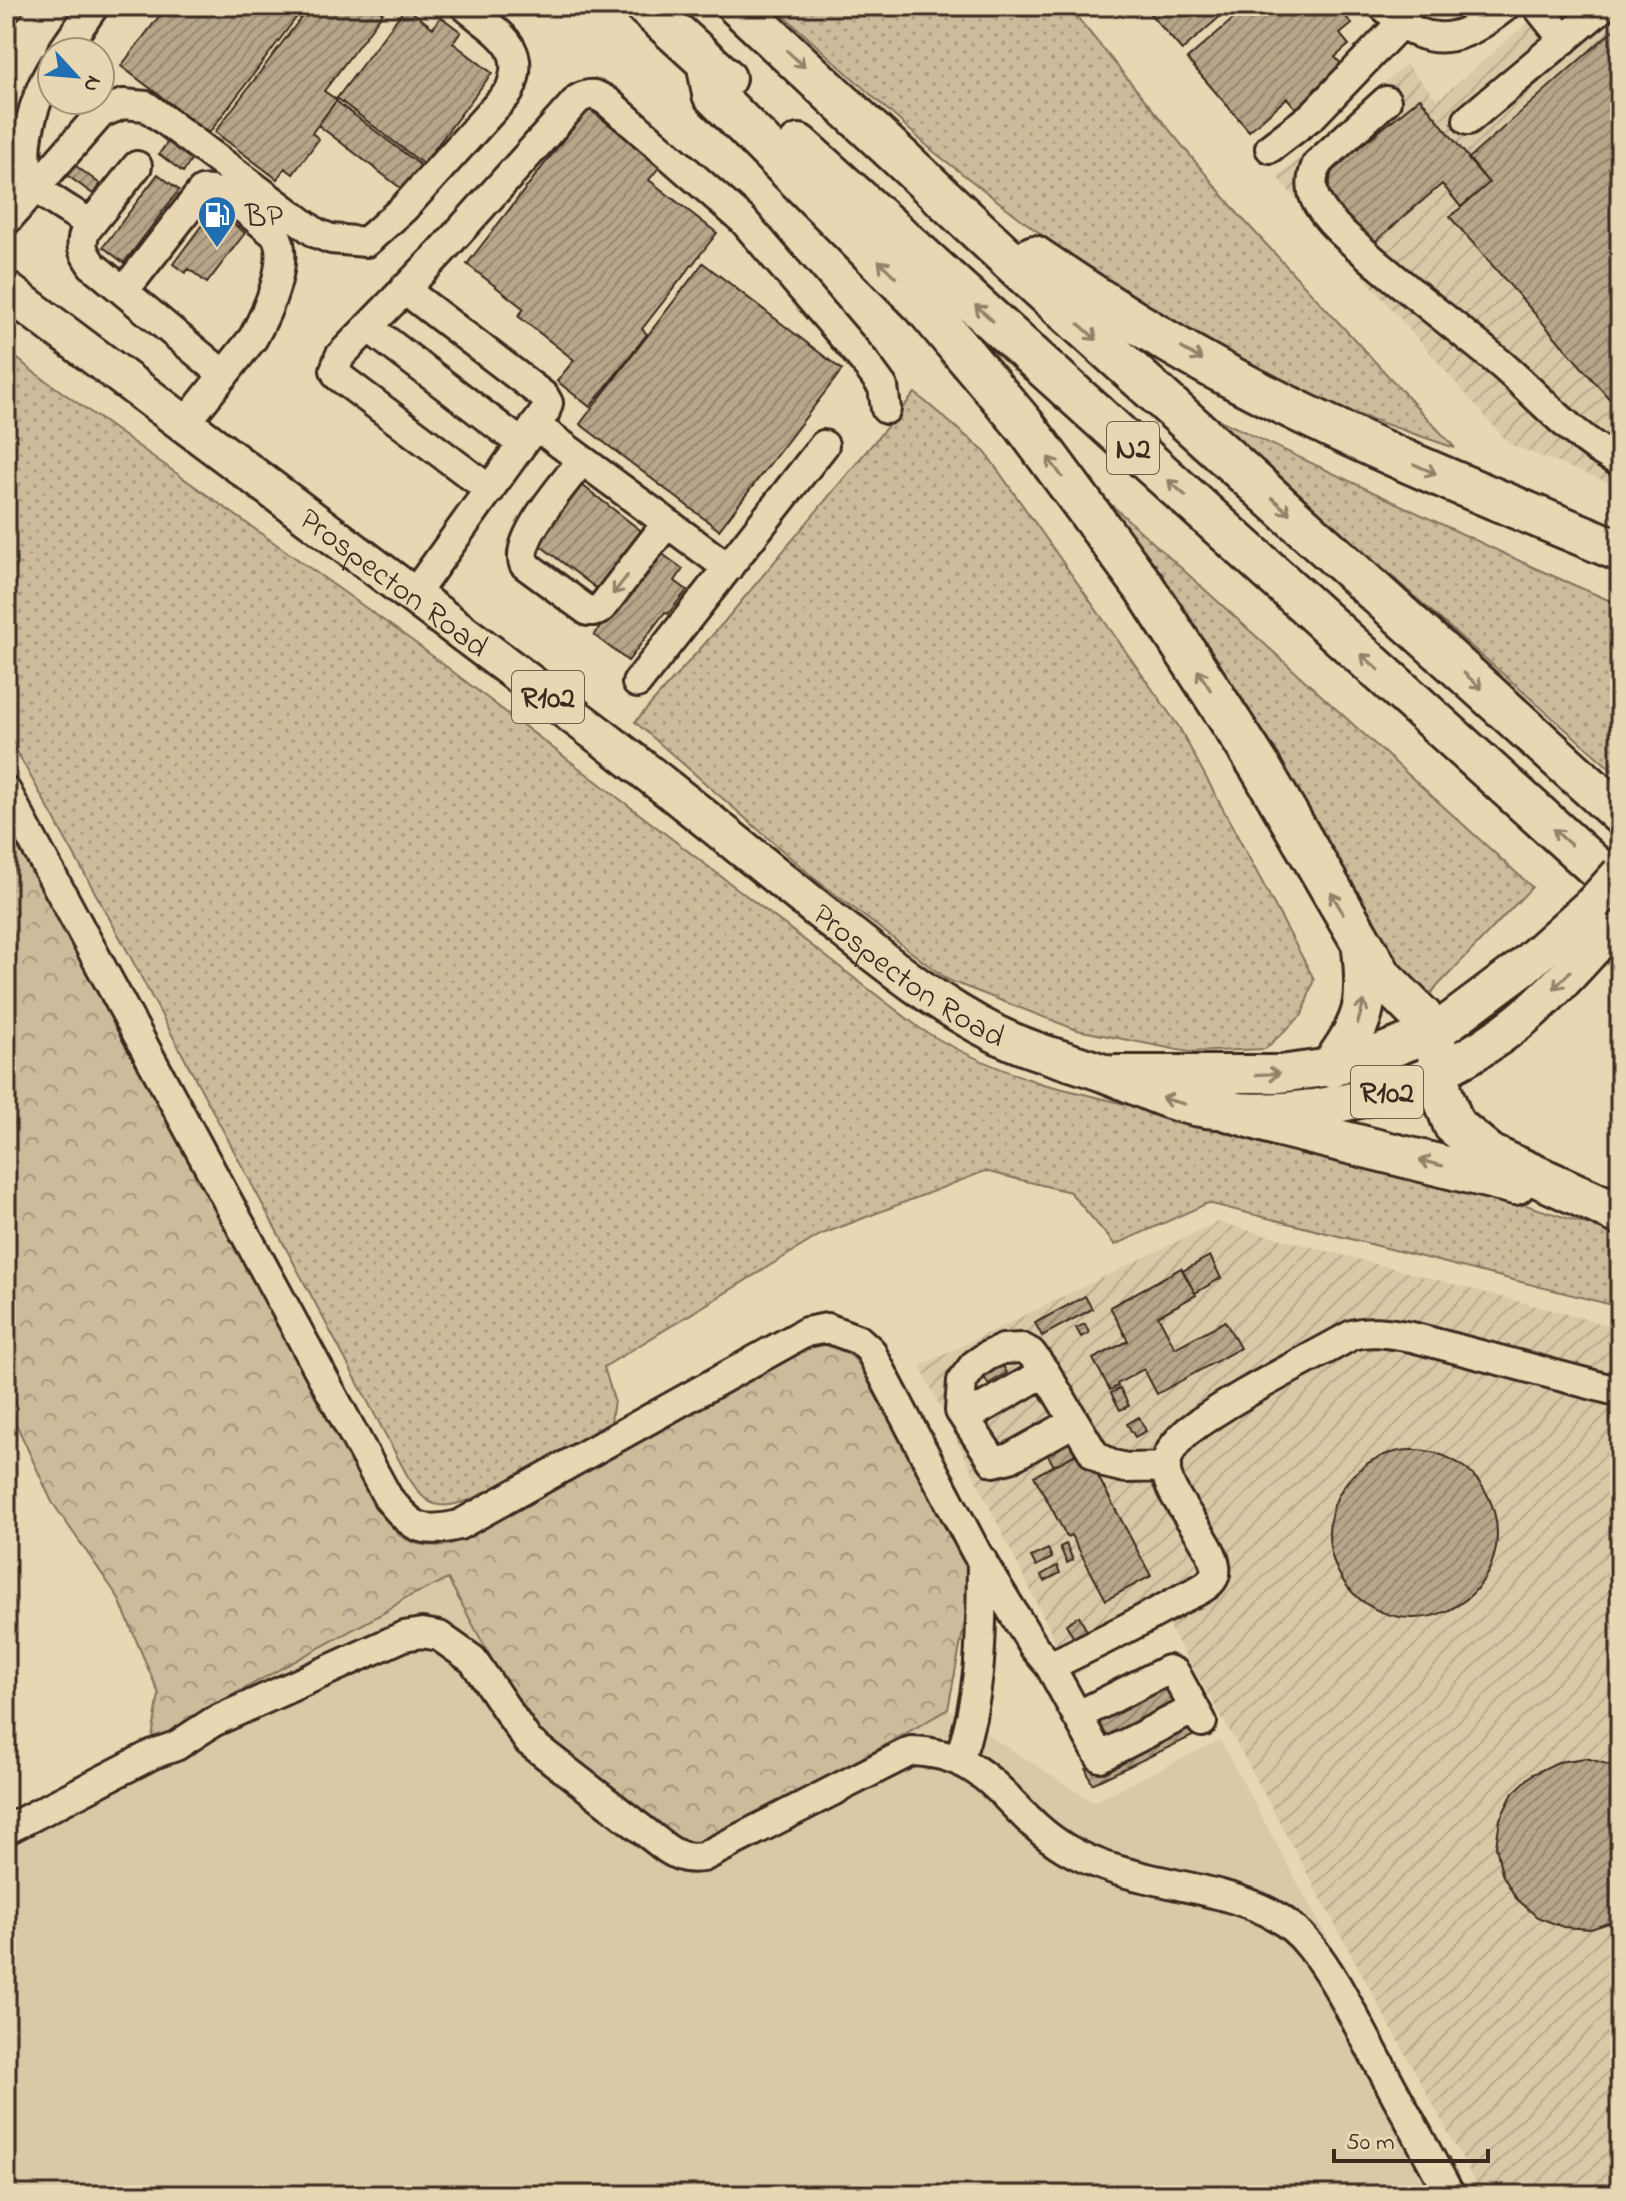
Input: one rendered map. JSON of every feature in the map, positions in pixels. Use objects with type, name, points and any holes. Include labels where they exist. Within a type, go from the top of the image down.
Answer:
[{"type":"highway","name":"N2","points":[[646,6],[1612,909]]},
{"type":"highway","name":"N2","points":[[738,6],[1052,299],[1620,814]]},
{"type":"highway","points":[[707,61],[713,94],[924,306],[1034,438],[1144,587],[1260,767],[1363,949],[1382,977],[1422,1017],[1432,1033],[1446,1110],[1454,1125],[1490,1155],[1604,1208]]},
{"type":"highway","points":[[938,192],[1104,303],[1240,383],[1371,446],[1620,551]]},
{"type":"highway","points":[[1331,1067],[1348,1045],[1364,1006],[1367,987],[1363,949]]},
{"type":"highway","points":[[1227,1110],[1604,1208]]},
{"type":"main road","name":"Prospecton Road","points":[[6,290],[597,733],[885,963],[942,1003],[993,1033],[1035,1052],[1106,1074],[1153,1096],[1177,1104],[1227,1110],[1291,1110],[1342,1104],[1439,1074],[1491,1043],[1552,991],[1612,909],[1620,874]]},
{"type":"main road","name":"Prospecton Road","points":[[1106,1074],[1243,1075],[1331,1067],[1372,1056],[1432,1033],[1523,967],[1612,909]]},
{"type":"lane","points":[[73,36],[94,6]]},
{"type":"lane","points":[[8,216],[101,113],[112,107],[135,104],[146,106],[316,233],[331,239],[366,242],[404,208],[509,92],[514,80],[516,58],[512,46],[465,6]]},
{"type":"lane","points":[[1270,148],[1313,115],[1388,10],[1418,33],[1436,38],[1461,34],[1486,22],[1506,6]]},
{"type":"lane","points":[[1537,6],[1564,40]]},
{"type":"lane","points":[[1468,120],[1604,6]]},
{"type":"lane","points":[[490,490],[338,376],[335,370],[340,356],[578,99],[589,93],[597,95],[668,152],[743,220],[864,361],[883,387],[886,409]]},
{"type":"lane","points":[[36,100],[27,168],[36,186],[90,224]]},
{"type":"lane","points":[[1386,101],[1317,164],[1312,175],[1312,190],[1318,205],[1383,269],[1502,365],[1584,439],[1620,462]]},
{"type":"lane","points":[[137,166],[90,224],[81,240],[82,251],[92,265],[224,375]]},
{"type":"lane","points":[[124,291],[202,191],[207,189],[221,193],[276,235],[282,252],[266,312],[253,338],[184,425]]},
{"type":"lane","points":[[404,289],[547,400],[547,407],[413,596]]},
{"type":"lane","points":[[368,327],[528,434],[582,460],[728,568]]},
{"type":"lane","points":[[637,683],[824,445]]},
{"type":"lane","points":[[582,460],[527,537],[521,556],[524,564],[588,611],[597,611],[667,523]]},
{"type":"lane","points":[[6,791],[388,1498],[411,1522],[420,1529],[437,1530],[459,1525],[748,1362],[806,1332],[827,1328],[859,1340],[870,1350],[982,1560],[1034,1647],[1050,1666],[1077,1716],[1100,1757],[1198,1716],[1175,1673],[1168,1670],[1077,1716]]},
{"type":"lane","points":[[1050,1666],[1158,1612],[1214,1578],[1216,1571],[1212,1556],[1168,1483],[1166,1467],[1170,1453],[1187,1432],[1246,1395],[1363,1332],[1412,1337],[1620,1392]]},
{"type":"lane","points":[[1074,1422],[1010,1458],[994,1462],[960,1411],[962,1381],[974,1365],[987,1356],[1003,1349],[1022,1348],[1031,1353],[1045,1372],[1094,1454],[1109,1464],[1126,1468],[1166,1467]]},
{"type":"lane","points":[[965,1418],[1045,1372]]},
{"type":"lane","points":[[959,1760],[971,1724],[981,1667],[982,1560]]},
{"type":"lane","points":[[6,1830],[153,1754],[176,1746],[213,1722],[404,1636],[422,1633],[439,1636],[473,1660],[528,1741],[666,1848],[689,1859],[703,1857],[911,1751],[936,1752],[959,1760],[983,1775],[1053,1840],[1093,1864],[1240,1902],[1267,1912],[1289,1925],[1309,1944],[1335,1983],[1450,2195]]},
{"type":"shaded area","points":[[1547,6],[1620,6],[1620,487],[1509,444],[1277,177],[1406,64],[1438,100]]},
{"type":"shaded area","points":[[1217,1222],[1620,1328],[1620,2195],[1482,2195],[1232,1735],[1165,1620],[1073,1677],[920,1366]]},
{"type":"shaded area","points":[[448,1579],[531,1731],[696,1854],[948,1709],[1093,1802],[1220,1740],[1467,2195],[6,2195],[6,1817],[152,1738],[168,1740],[185,1730],[192,1717],[389,1610],[403,1599]]},
{"type":"green space","points":[[773,6],[1068,6],[1239,215],[1455,448],[1313,399],[1166,320],[1047,239],[934,152]]},
{"type":"green space","points":[[6,349],[31,370],[414,642],[921,1029],[980,1060],[1043,1084],[1484,1192],[1618,1234],[1620,1307],[1208,1203],[1115,1245],[1070,1192],[985,1171],[820,1235],[604,1367],[614,1400],[611,1422],[476,1498],[452,1505],[428,1501],[407,1475],[123,943],[6,732]]},
{"type":"green space","points":[[915,393],[985,452],[1179,727],[1314,979],[1302,1015],[1265,1049],[1189,1052],[1077,1030],[948,980],[815,879],[635,722],[724,622]]},
{"type":"green space","points":[[1207,414],[1620,605],[1620,777]]},
{"type":"green space","points":[[1060,458],[1532,887],[1430,994],[1385,977]]},
{"type":"green space","points":[[6,822],[369,1491],[399,1534],[418,1544],[449,1545],[801,1350],[830,1345],[853,1357],[866,1372],[973,1579],[948,1709],[696,1854],[531,1731],[448,1579],[403,1599],[389,1610],[192,1717],[176,1735],[165,1739],[152,1738],[159,1694],[118,1597],[52,1502],[6,1408]]},
{"type":"building","points":[[6,6],[28,6],[6,36]]},
{"type":"building","points":[[167,6],[305,6],[209,133],[121,66]]},
{"type":"building","points":[[310,6],[384,6],[380,11],[383,13],[324,91],[337,100],[312,133],[319,139],[293,174],[285,168],[277,179],[215,132]]},
{"type":"building","points":[[1143,6],[1232,6],[1182,50]]},
{"type":"building","points":[[1248,6],[1337,6],[1352,24],[1340,34],[1349,45],[1335,57],[1342,65],[1314,90],[1319,97],[1300,113],[1287,98],[1249,131],[1187,59]]},
{"type":"building","points":[[406,7],[433,28],[441,17],[461,32],[453,43],[492,73],[423,164],[337,98]]},
{"type":"building","points":[[1620,24],[1620,411],[1450,217],[1489,183],[1468,159]]},
{"type":"building","points":[[1420,98],[1489,183],[1461,207],[1442,184],[1371,245],[1327,195],[1332,169]]},
{"type":"building","points":[[336,101],[420,165],[402,189],[318,125]]},
{"type":"building","points":[[588,108],[661,165],[649,180],[717,233],[642,329],[647,334],[590,407],[557,381],[574,360],[518,316],[524,309],[467,264]]},
{"type":"building","points":[[6,140],[19,146],[6,163]]},
{"type":"building","points":[[169,140],[193,158],[183,172],[159,154]]},
{"type":"building","points":[[72,163],[100,184],[93,194],[64,173]]},
{"type":"building","points":[[158,174],[179,190],[124,263],[103,247]]},
{"type":"building","points":[[218,212],[245,233],[207,283],[189,269],[185,273],[173,264],[202,225],[206,228]]},
{"type":"building","points":[[703,263],[842,370],[719,530],[580,424]]},
{"type":"building","points":[[578,482],[644,533],[600,591],[533,540]]},
{"type":"building","points":[[657,550],[683,569],[675,581],[687,590],[668,614],[665,612],[628,661],[594,635],[601,625],[598,622]]},
{"type":"building","points":[[1210,1256],[1221,1278],[1195,1293],[1183,1271]]},
{"type":"building","points":[[1181,1268],[1196,1295],[1158,1316],[1175,1348],[1225,1321],[1240,1348],[1157,1394],[1144,1369],[1110,1390],[1093,1359],[1128,1341],[1110,1307]]},
{"type":"building","points":[[1085,1296],[1092,1309],[1042,1336],[1035,1323]]},
{"type":"building","points":[[1085,1324],[1089,1333],[1081,1337],[1076,1328]]},
{"type":"building","points":[[998,1357],[1007,1373],[988,1384],[979,1368]]},
{"type":"building","points":[[1120,1388],[1129,1406],[1120,1410],[1111,1393]]},
{"type":"building","points":[[1139,1417],[1146,1431],[1135,1437],[1127,1424]]},
{"type":"building","points":[[1068,1440],[1075,1454],[1054,1466],[1046,1452]]},
{"type":"building","points":[[1084,1450],[1151,1576],[1106,1600],[1034,1476]]},
{"type":"building","points":[[1413,1450],[1445,1456],[1473,1474],[1491,1502],[1497,1534],[1491,1566],[1473,1594],[1445,1612],[1413,1618],[1381,1612],[1353,1594],[1335,1566],[1329,1534],[1335,1502],[1353,1474],[1381,1456]]},
{"type":"building","points":[[1066,1544],[1073,1560],[1067,1563],[1060,1547]]},
{"type":"building","points":[[1048,1549],[1052,1558],[1036,1566],[1031,1557]]},
{"type":"building","points":[[1057,1566],[1060,1573],[1045,1581],[1041,1575]]},
{"type":"building","points":[[1079,1616],[1089,1635],[1085,1659],[1066,1624]]},
{"type":"building","points":[[1172,1679],[1187,1706],[1105,1750],[1091,1722]]},
{"type":"building","points":[[1195,1718],[1201,1732],[1092,1784],[1086,1769]]},
{"type":"building","points":[[1586,1758],[1620,1768],[1620,1919],[1591,1929],[1563,1927],[1537,1917],[1516,1898],[1502,1874],[1496,1846],[1500,1819],[1513,1793],[1533,1774],[1558,1762]]},
{"type":"place","name":"BP","points":[[217,249]]}]
